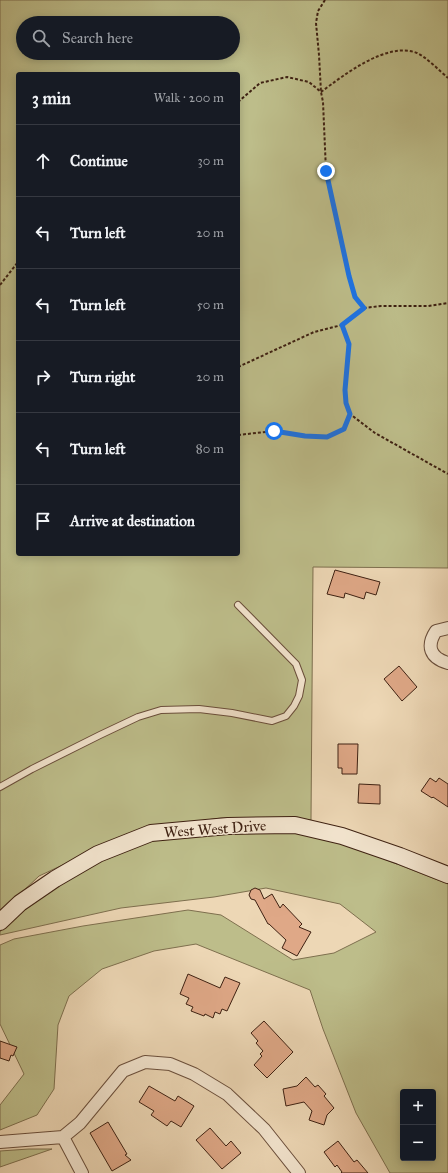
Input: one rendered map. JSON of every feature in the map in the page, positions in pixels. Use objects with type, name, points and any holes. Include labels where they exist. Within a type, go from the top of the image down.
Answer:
[{"type":"street","points":[[448,628],[436,630],[432,637],[430,646],[432,654],[441,661],[448,663]]},
{"type":"street","name":"West West Drive","points":[[0,922],[20,903],[61,875],[98,854],[151,833],[228,826],[296,824],[342,836],[400,856],[448,875]]},
{"type":"street","points":[[0,1142],[63,1137],[80,1123],[123,1071],[146,1062],[170,1064],[194,1074],[226,1094],[264,1129],[299,1173]]},
{"type":"street","points":[[63,1137],[82,1173]]},
{"type":"lane","points":[[0,787],[32,769],[100,735],[138,717],[161,710],[199,709],[232,713],[272,721],[286,716],[294,706],[299,696],[302,680],[296,664],[238,605]]},
{"type":"path","points":[[325,0],[318,11],[316,23],[323,102],[326,171],[349,276],[355,297],[364,308]]},
{"type":"path","points":[[321,92],[352,70],[379,56],[399,50],[417,53],[448,78]]},
{"type":"path","points":[[240,100],[260,83],[287,77],[309,82],[321,92]]},
{"type":"path","points":[[0,285],[16,265]]},
{"type":"path","points":[[240,366],[314,332],[342,325],[364,308],[381,306],[428,306],[448,303]]},
{"type":"path","points":[[342,325],[349,344],[345,390],[346,403],[350,414],[375,433],[448,474]]},
{"type":"path","points":[[240,435],[274,431],[305,436],[327,437],[344,429],[350,414]]},
{"type":"green space","points":[[0,0],[448,0],[448,568],[313,567],[311,820],[295,818],[221,818],[140,829],[39,876],[0,913]]},
{"type":"green space","points":[[255,830],[320,834],[448,884],[448,1173],[390,1173],[356,1113],[323,1029],[310,990],[196,944],[154,951],[102,969],[69,996],[58,1025],[54,1089],[37,1115],[0,1130],[0,1105],[24,1074],[0,1024],[0,945],[14,939],[83,926],[188,910],[221,915],[293,960],[334,953],[376,932],[340,904],[266,888],[214,897],[121,908],[0,935],[0,932],[23,908],[81,868],[145,839]]},
{"type":"green space","points":[[52,1149],[0,1167],[0,1151]]},
{"type":"building","points":[[335,570],[380,582],[376,595],[366,592],[364,599],[345,593],[344,598],[327,594]]},
{"type":"building","points":[[399,666],[417,687],[402,701],[384,679]]},
{"type":"building","points":[[338,744],[358,744],[357,774],[342,774],[342,768],[338,768]]},
{"type":"building","points":[[430,778],[436,782],[439,778],[448,784],[448,807],[421,791]]},
{"type":"building","points":[[359,784],[380,785],[380,804],[358,803]]},
{"type":"building","points":[[255,888],[260,890],[264,899],[272,894],[280,908],[283,904],[302,924],[299,927],[311,932],[297,956],[282,948],[286,940],[268,924],[255,900],[251,899],[249,895],[251,890]]},
{"type":"building","points":[[188,974],[220,988],[225,977],[240,983],[227,1011],[222,1009],[220,1014],[215,1012],[213,1018],[205,1014],[204,1016],[191,1011],[193,1007],[186,1004],[189,998],[180,994]]},
{"type":"building","points":[[264,1021],[293,1052],[267,1078],[254,1065],[262,1056],[260,1054],[263,1051],[256,1043],[258,1041],[251,1033]]},
{"type":"building","points":[[0,1041],[17,1047],[13,1056],[11,1055],[9,1061],[0,1058]]},
{"type":"building","points":[[306,1077],[315,1087],[318,1085],[326,1094],[324,1096],[334,1108],[327,1115],[324,1125],[309,1120],[312,1111],[304,1102],[286,1106],[283,1089],[297,1086]]},
{"type":"building","points":[[149,1086],[175,1101],[178,1096],[194,1106],[181,1127],[171,1121],[167,1126],[151,1115],[154,1111],[139,1102]]},
{"type":"building","points":[[108,1122],[127,1154],[125,1155],[131,1160],[112,1171],[90,1133]]},
{"type":"building","points":[[210,1128],[226,1146],[231,1141],[241,1153],[222,1169],[196,1140]]},
{"type":"building","points":[[338,1141],[354,1162],[357,1160],[368,1173],[341,1173],[342,1172],[337,1165],[335,1167],[324,1152]]},
{"type":"route","points":[[274,431],[305,436],[327,437],[344,429],[350,414],[346,403],[345,390],[349,344],[342,325],[364,308],[355,297],[349,276],[326,171]]}]
